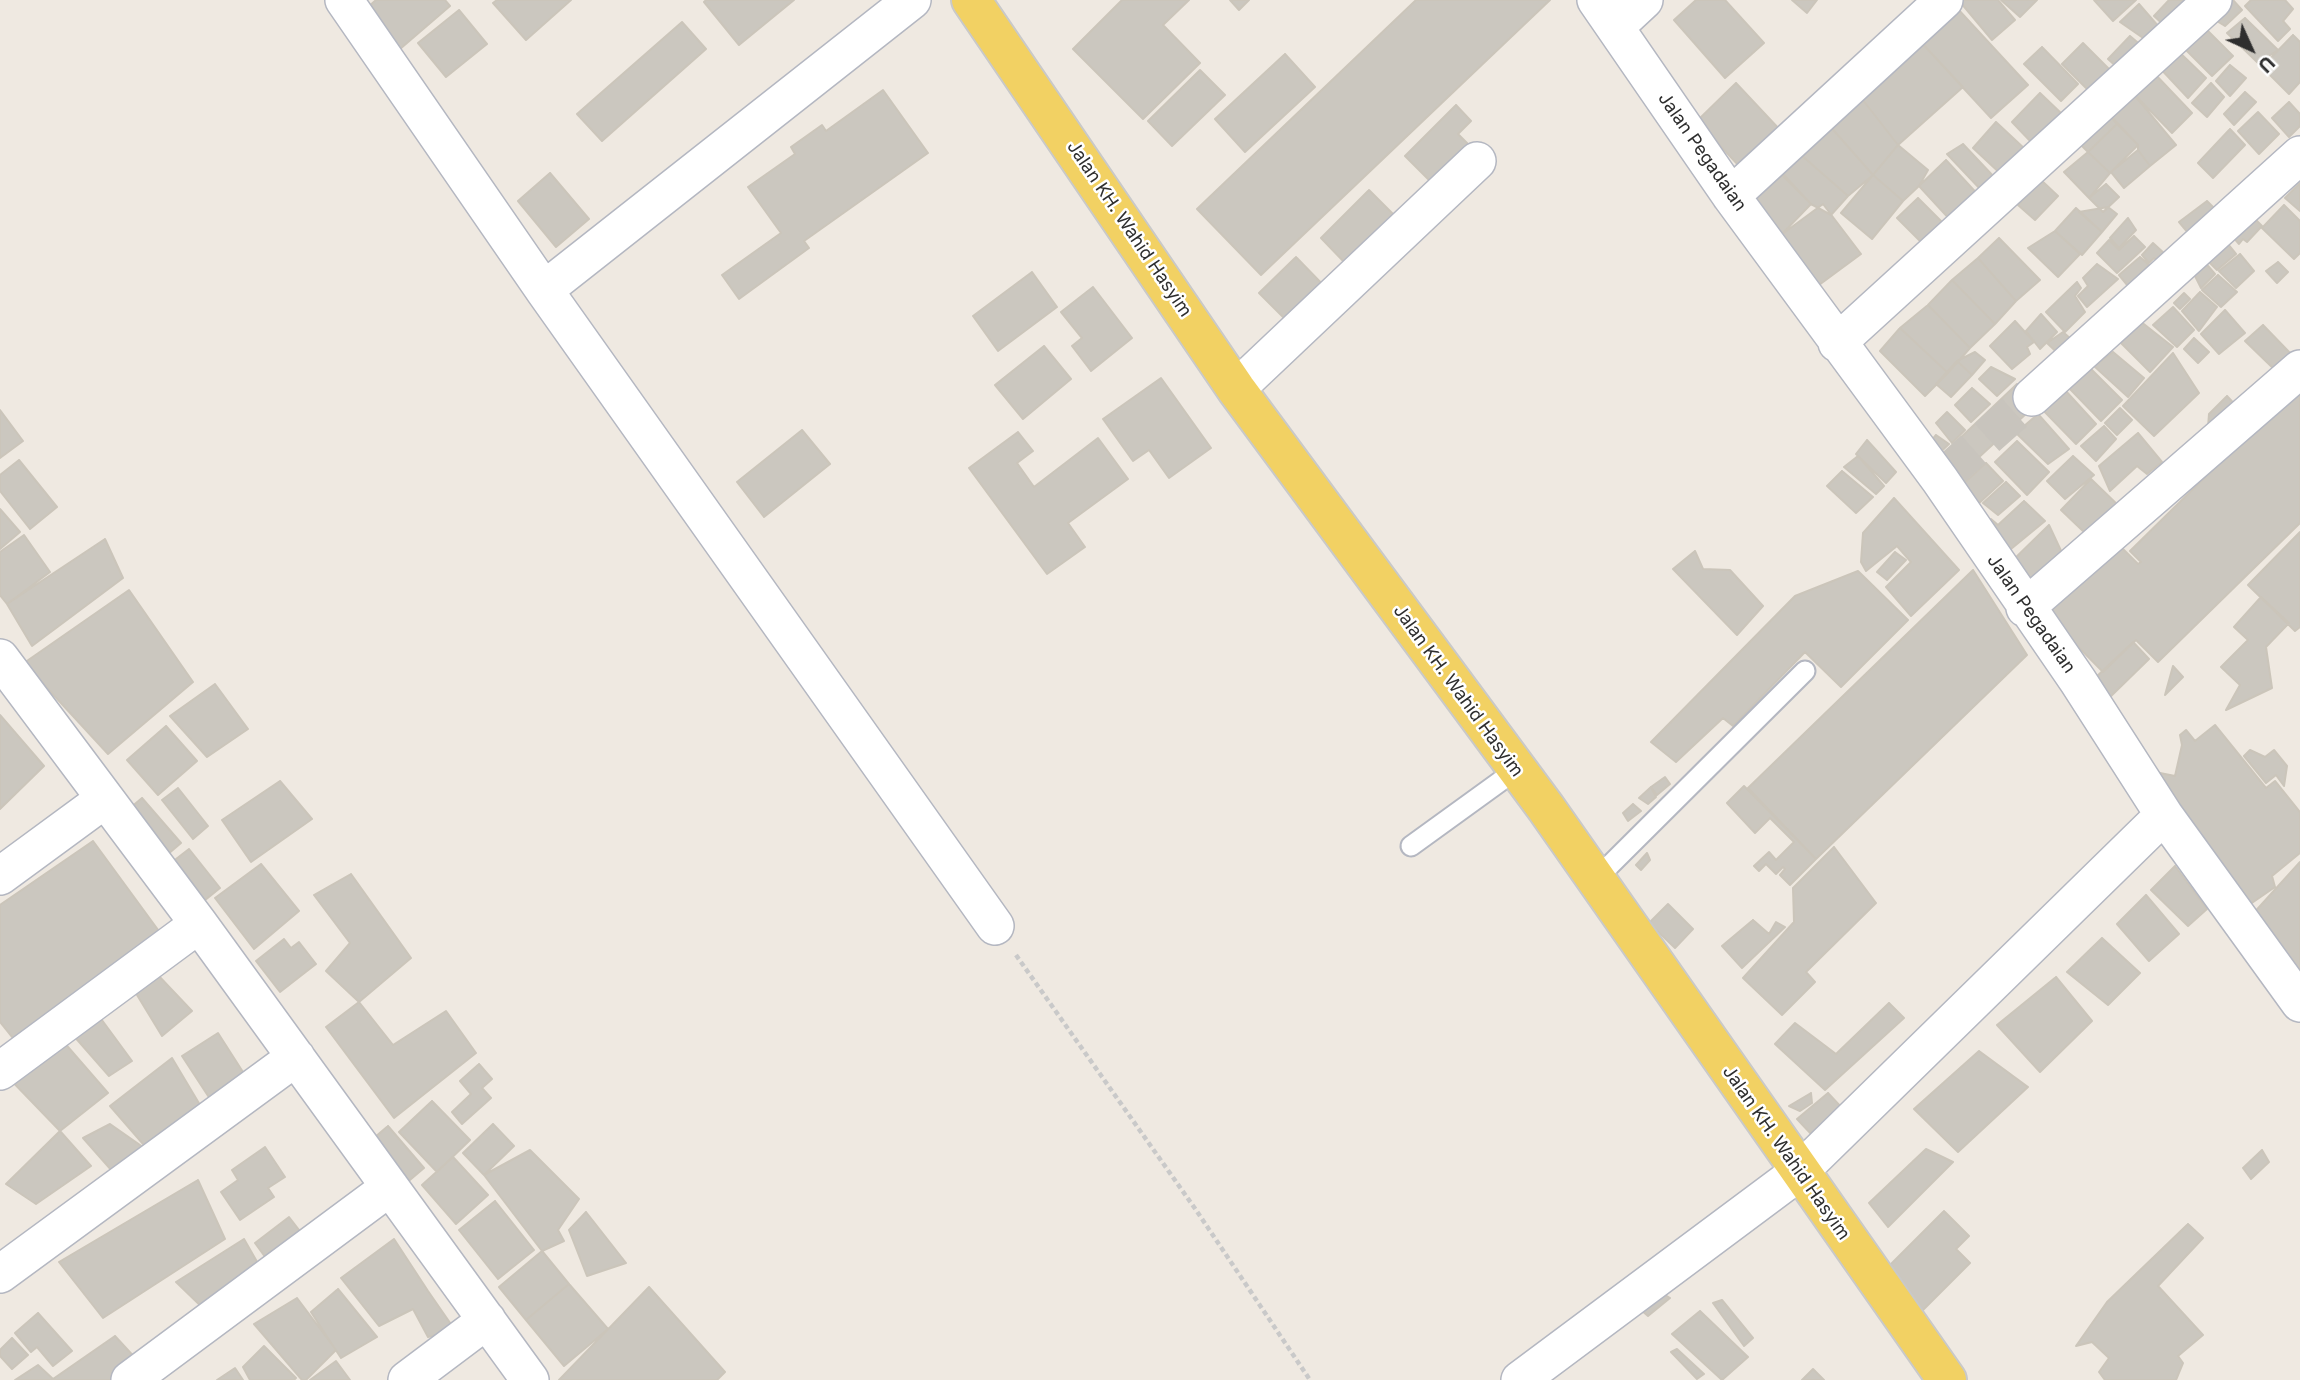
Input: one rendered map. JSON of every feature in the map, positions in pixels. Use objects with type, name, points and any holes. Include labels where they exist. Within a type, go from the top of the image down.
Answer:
[{"type":"main road","name":"Jalan KH. Wahid Hasyim","points":[[971,0],[1236,389],[1596,879],[1947,1380]]},
{"type":"street","points":[[344,0],[544,290],[995,926]]},
{"type":"street","points":[[544,290],[912,0]]},
{"type":"street","points":[[1606,13],[1644,0]]},
{"type":"street","points":[[1731,196],[1944,0]]},
{"type":"street","points":[[1837,343],[2213,0]]},
{"type":"street","name":"Jalan Pegadaian","points":[[1606,13],[1731,196],[1837,343],[1943,477],[2025,608],[2078,681],[2164,815],[2300,1003]]},
{"type":"street","points":[[2032,397],[2300,155]]},
{"type":"street","points":[[1236,389],[1477,161]]},
{"type":"street","points":[[2025,608],[2300,369]]},
{"type":"street","points":[[2,665],[199,924],[530,1380]]},
{"type":"street","points":[[0,876],[105,799]]},
{"type":"street","points":[[1520,1380],[1799,1172],[2164,815]]},
{"type":"street","points":[[0,1071],[199,924]]},
{"type":"street","points":[[0,1274],[296,1056]]},
{"type":"street","points":[[130,1380],[390,1187]]},
{"type":"street","points":[[407,1380],[487,1320]]},
{"type":"lane","points":[[1596,879],[1805,671]]},
{"type":"lane","points":[[1411,846],[1516,770]]},
{"type":"path","points":[[995,926],[1196,1210],[1310,1380]]},
{"type":"building","points":[[376,0],[445,0],[450,6],[393,55],[359,15]]},
{"type":"building","points":[[497,0],[571,0],[526,40],[493,3]]},
{"type":"building","points":[[794,0],[739,45],[704,2]]},
{"type":"building","points":[[1122,0],[1189,0],[1163,25],[1200,63],[1143,119],[1073,49]]},
{"type":"building","points":[[1230,0],[1249,0],[1239,10]]},
{"type":"building","points":[[1416,0],[1550,0],[1261,275],[1197,209]]},
{"type":"building","points":[[1696,0],[1725,0],[1764,43],[1725,78],[1674,20]]},
{"type":"building","points":[[1792,0],[1817,0],[1807,13]]},
{"type":"building","points":[[1964,0],[1998,0],[2015,20],[1992,40],[1961,3]]},
{"type":"building","points":[[2001,0],[2037,0],[2020,17]]},
{"type":"building","points":[[2094,0],[2136,0],[2113,21]]},
{"type":"building","points":[[2169,0],[2192,0],[2166,27],[2154,16]]},
{"type":"building","points":[[2222,0],[2233,0],[2242,10],[2225,26],[2207,15]]},
{"type":"building","points":[[2251,0],[2285,0],[2293,9],[2283,21],[2290,29],[2278,41],[2245,6]]},
{"type":"building","points":[[2139,4],[2159,27],[2146,40],[2120,22]]},
{"type":"building","points":[[1956,7],[2028,85],[1991,118],[1920,41]]},
{"type":"building","points":[[459,10],[487,44],[446,77],[418,43]]},
{"type":"building","points":[[2245,18],[2278,50],[2258,63],[2227,33]]},
{"type":"building","points":[[682,22],[706,49],[602,141],[577,114]]},
{"type":"building","points":[[2200,23],[2233,56],[2212,76],[2178,42]]},
{"type":"building","points":[[2293,35],[2300,42],[2300,82],[2289,94],[2262,67]]},
{"type":"building","points":[[2130,36],[2143,47],[2119,69],[2108,59]]},
{"type":"building","points":[[1920,41],[1963,87],[1898,145],[1859,95]]},
{"type":"building","points":[[2083,43],[2111,71],[2090,92],[2062,64]]},
{"type":"building","points":[[2042,47],[2078,84],[2061,101],[2024,64]]},
{"type":"building","points":[[2176,49],[2206,78],[2188,98],[2157,65]]},
{"type":"building","points":[[1285,54],[1315,87],[1245,152],[1215,119]]},
{"type":"building","points":[[2230,65],[2246,78],[2230,96],[2216,81]]},
{"type":"building","points":[[1200,70],[1225,95],[1172,146],[1148,121]]},
{"type":"building","points":[[2152,71],[2192,113],[2172,133],[2131,91]]},
{"type":"building","points":[[1736,83],[1781,131],[1741,168],[1697,121]]},
{"type":"building","points":[[2211,83],[2224,97],[2207,117],[2192,103]]},
{"type":"building","points":[[883,90],[928,153],[804,241],[809,248],[739,299],[722,275],[781,233],[748,187],[795,154],[791,147],[822,125],[826,131]]},
{"type":"building","points":[[2131,91],[2176,145],[2150,166],[2138,150],[2138,145],[2107,112]]},
{"type":"building","points":[[2245,92],[2256,102],[2234,125],[2224,114]]},
{"type":"building","points":[[2040,93],[2063,115],[2033,144],[2012,122]]},
{"type":"building","points":[[1859,95],[1898,145],[1873,175],[1828,124]]},
{"type":"building","points":[[2289,102],[2300,114],[2300,126],[2289,137],[2272,118]]},
{"type":"building","points":[[1456,105],[1471,121],[1458,134],[1473,149],[1435,186],[1405,156]]},
{"type":"building","points":[[2107,112],[2117,124],[2088,152],[2074,138]]},
{"type":"building","points":[[2258,112],[2279,134],[2259,154],[2238,131]]},
{"type":"building","points":[[1996,122],[2027,151],[2003,176],[1973,148]]},
{"type":"building","points":[[1828,124],[1873,175],[1848,196],[1800,154]]},
{"type":"building","points":[[2117,124],[2138,145],[2110,173],[2088,152]]},
{"type":"building","points":[[2230,129],[2245,145],[2213,178],[2198,163]]},
{"type":"building","points":[[1963,144],[1995,178],[1982,191],[1947,154]]},
{"type":"building","points":[[1898,145],[1928,170],[1919,186],[1903,201],[1873,175]]},
{"type":"building","points":[[2138,150],[2150,166],[2124,188],[2111,172]]},
{"type":"building","points":[[2088,152],[2110,173],[2089,198],[2064,172]]},
{"type":"building","points":[[1800,154],[1848,196],[1831,215],[1811,204],[1783,174]]},
{"type":"building","points":[[1946,160],[1982,199],[1954,224],[1919,186]]},
{"type":"building","points":[[1777,170],[1811,204],[1781,235],[1746,201]]},
{"type":"building","points":[[550,173],[589,219],[556,247],[518,201]]},
{"type":"building","points":[[1873,175],[1903,201],[1872,239],[1841,213]]},
{"type":"building","points":[[2041,180],[2058,196],[2035,220],[2018,205]]},
{"type":"building","points":[[2300,183],[2300,211],[2285,198]]},
{"type":"building","points":[[2106,184],[2119,197],[2103,212],[2089,198]]},
{"type":"building","points":[[1369,190],[1394,215],[1346,264],[1321,238]]},
{"type":"building","points":[[1918,198],[1947,227],[1926,247],[1897,218]]},
{"type":"building","points":[[2207,201],[2214,208],[2189,234],[2179,222]]},
{"type":"building","points":[[1823,204],[1861,254],[1819,285],[1781,235]]},
{"type":"building","points":[[2284,205],[2300,221],[2300,253],[2294,259],[2262,228]]},
{"type":"building","points":[[2108,207],[2117,214],[2102,232],[2079,212]]},
{"type":"building","points":[[2076,208],[2102,232],[2082,255],[2055,231]]},
{"type":"building","points":[[2128,218],[2136,230],[2119,248],[2110,238]]},
{"type":"building","points":[[2254,218],[2262,226],[2247,242],[2243,239],[2239,244],[2233,237]]},
{"type":"building","points":[[2055,231],[2080,254],[2058,277],[2028,248]]},
{"type":"building","points":[[2134,236],[2145,247],[2117,273],[2097,253],[2109,240],[2119,250]]},
{"type":"building","points":[[1999,238],[2040,280],[2016,301],[1978,258]]},
{"type":"building","points":[[2223,238],[2236,254],[2217,270],[2205,258]]},
{"type":"building","points":[[2153,243],[2166,255],[2159,262],[2154,258],[2149,263],[2142,255]]},
{"type":"building","points":[[2240,254],[2254,271],[2236,288],[2219,271]]},
{"type":"building","points":[[1296,257],[1328,290],[1292,326],[1259,293]]},
{"type":"building","points":[[2140,257],[2149,265],[2128,286],[2119,275]]},
{"type":"building","points":[[1978,258],[2016,301],[1995,324],[1952,280]]},
{"type":"building","points":[[2202,259],[2215,274],[2201,288],[2192,270]]},
{"type":"building","points":[[2278,262],[2288,272],[2277,283],[2266,271]]},
{"type":"building","points":[[2097,264],[2118,279],[2087,307],[2078,296],[2088,286],[2083,278]]},
{"type":"building","points":[[1032,272],[1057,307],[998,351],[973,316]]},
{"type":"building","points":[[2218,275],[2237,292],[2221,307],[2202,290]]},
{"type":"building","points":[[1952,280],[1995,324],[1970,348],[1928,305]]},
{"type":"building","points":[[2077,282],[2081,288],[2075,296],[2085,312],[2065,332],[2046,312]]},
{"type":"building","points":[[1093,287],[1132,338],[1091,371],[1072,346],[1082,338],[1061,312]]},
{"type":"building","points":[[2200,292],[2217,307],[2199,331],[2182,311]]},
{"type":"building","points":[[2184,293],[2190,299],[2180,309],[2174,303]]},
{"type":"building","points":[[1928,305],[1970,348],[1948,373],[1900,328]]},
{"type":"building","points":[[2173,307],[2194,330],[2177,347],[2153,325]]},
{"type":"building","points":[[2225,310],[2245,333],[2219,354],[2201,334]]},
{"type":"building","points":[[2041,314],[2057,332],[2040,349],[2026,331]]},
{"type":"building","points":[[2015,321],[2034,342],[2027,347],[2030,354],[2012,369],[1990,346]]},
{"type":"building","points":[[2140,321],[2173,347],[2150,372],[2121,343]]},
{"type":"building","points":[[2263,325],[2292,355],[2276,371],[2245,341]]},
{"type":"building","points":[[1900,328],[1948,373],[1925,396],[1880,351]]},
{"type":"building","points":[[2063,332],[2081,348],[2068,363],[2047,343]]},
{"type":"building","points":[[2194,338],[2209,352],[2198,363],[2184,349]]},
{"type":"building","points":[[1044,346],[1071,379],[1023,419],[995,385]]},
{"type":"building","points":[[1975,352],[1985,360],[1972,375],[1957,361]]},
{"type":"building","points":[[2113,352],[2144,378],[2128,397],[2094,366]]},
{"type":"building","points":[[2173,353],[2199,393],[2154,436],[2123,406]]},
{"type":"building","points":[[1957,361],[1972,375],[1951,397],[1936,384]]},
{"type":"building","points":[[1991,367],[2015,379],[1997,396],[1979,379]]},
{"type":"building","points":[[2091,369],[2122,400],[2101,421],[2069,388]]},
{"type":"building","points":[[1161,378],[1211,448],[1169,478],[1149,450],[1133,461],[1103,419]]},
{"type":"building","points":[[2017,384],[2040,401],[1952,482],[1934,463]]},
{"type":"building","points":[[2300,384],[2300,523],[2158,662],[2136,640],[2103,672],[2047,615],[2118,544],[2138,564],[2141,562],[2130,551]]},
{"type":"building","points":[[1972,388],[1990,404],[1971,422],[1955,405]]},
{"type":"building","points":[[2064,389],[2096,424],[2076,444],[2040,407]]},
{"type":"building","points":[[2227,396],[2241,411],[2208,427],[2209,414]]},
{"type":"building","points":[[2120,408],[2132,420],[2117,435],[2105,423]]},
{"type":"building","points":[[0,410],[23,441],[0,458]]},
{"type":"building","points":[[1947,412],[1965,430],[1952,443],[1936,423]]},
{"type":"building","points":[[2038,414],[2069,449],[2048,464],[2016,433]]},
{"type":"building","points":[[2104,426],[2116,439],[2096,461],[2081,446]]},
{"type":"building","points":[[802,430],[830,464],[764,517],[737,482]]},
{"type":"building","points":[[1018,432],[1033,451],[1017,463],[1034,487],[1098,438],[1128,479],[1068,523],[1085,547],[1047,574],[969,468]]},
{"type":"building","points":[[2138,433],[2162,462],[2147,474],[2137,466],[2110,491],[2099,466]]},
{"type":"building","points":[[1936,435],[1949,444],[1931,461],[1923,451]]},
{"type":"building","points":[[1867,440],[1896,472],[1886,483],[1856,454]]},
{"type":"building","points":[[2017,441],[2049,472],[2027,495],[1995,462]]},
{"type":"building","points":[[1858,456],[1884,486],[1876,494],[1844,467]]},
{"type":"building","points":[[2073,456],[2094,475],[2065,499],[2047,481]]},
{"type":"building","points":[[19,460],[57,507],[30,529],[0,491],[0,475]]},
{"type":"building","points":[[1986,463],[2003,481],[1977,505],[1960,487]]},
{"type":"building","points":[[1842,471],[1873,497],[1856,513],[1827,486]]},
{"type":"building","points":[[2091,479],[2122,509],[2084,532],[2061,510]]},
{"type":"building","points":[[2006,482],[2020,496],[1998,515],[1983,503]]},
{"type":"building","points":[[1894,498],[1959,570],[1911,616],[1886,587],[1911,562],[1897,546],[1866,571],[1861,562],[1863,533]]},
{"type":"building","points":[[2024,501],[2045,521],[2000,558],[1980,529],[1991,519],[1998,525]]},
{"type":"building","points":[[0,509],[20,532],[0,549]]},
{"type":"building","points":[[2049,525],[2063,555],[2031,587],[2009,564]]},
{"type":"building","points":[[2300,532],[2300,627],[2295,631],[2248,585]]},
{"type":"building","points":[[24,535],[50,572],[7,604],[0,595],[0,552]]},
{"type":"building","points":[[105,539],[123,578],[32,646],[7,604]]},
{"type":"building","points":[[1695,551],[1703,569],[1730,570],[1763,606],[1737,635],[1673,569]]},
{"type":"building","points":[[1895,552],[1906,560],[1887,580],[1877,572]]},
{"type":"building","points":[[1973,570],[2027,655],[1816,859],[1748,788]]},
{"type":"building","points":[[1858,571],[1908,620],[1841,687],[1805,652],[1733,726],[1723,718],[1676,762],[1651,742],[1795,596]]},
{"type":"building","points":[[129,590],[193,682],[108,754],[24,663]]},
{"type":"building","points":[[2261,597],[2289,623],[2266,647],[2272,688],[2226,710],[2240,685],[2221,667],[2248,640],[2234,627]]},
{"type":"building","points":[[2133,642],[2149,659],[2108,699],[2093,680]]},
{"type":"building","points":[[2173,666],[2183,677],[2165,695]]},
{"type":"building","points":[[215,684],[248,729],[207,757],[170,716]]},
{"type":"building","points":[[0,715],[44,766],[0,809]]},
{"type":"building","points":[[2215,725],[2266,788],[2275,781],[2300,812],[2300,853],[2272,876],[2275,887],[2246,907],[2150,771],[2175,776],[2182,745],[2180,735],[2186,730],[2195,741]]},
{"type":"building","points":[[166,726],[197,761],[158,795],[127,760]]},
{"type":"building","points":[[2250,750],[2265,757],[2274,750],[2287,766],[2284,786],[2276,775],[2266,783],[2244,756]]},
{"type":"building","points":[[1665,777],[1670,784],[1657,795],[1651,787]]},
{"type":"building","points":[[280,781],[312,819],[251,862],[222,820]]},
{"type":"building","points":[[1744,786],[1816,859],[1790,885],[1780,875],[1785,869],[1783,867],[1776,874],[1766,864],[1759,871],[1754,866],[1769,852],[1776,860],[1794,842],[1770,818],[1755,833],[1727,803]]},
{"type":"building","points":[[1651,787],[1656,797],[1648,804],[1639,798]]},
{"type":"building","points":[[178,788],[208,826],[193,839],[162,800]]},
{"type":"building","points":[[142,798],[181,843],[161,860],[123,814]]},
{"type":"building","points":[[1633,804],[1641,811],[1628,821],[1623,813]]},
{"type":"building","points":[[93,841],[164,938],[17,1043],[0,1022],[0,905]]},
{"type":"building","points":[[1834,847],[1876,903],[1806,972],[1815,982],[1782,1015],[1743,978],[1794,922],[1793,888]]},
{"type":"building","points":[[189,849],[220,888],[199,905],[167,866]]},
{"type":"building","points":[[1647,853],[1650,860],[1641,870],[1636,865]]},
{"type":"building","points":[[2300,862],[2300,978],[2251,916]]},
{"type":"building","points":[[261,864],[299,911],[254,949],[215,898]]},
{"type":"building","points":[[2175,866],[2207,909],[2188,926],[2151,890]]},
{"type":"building","points":[[351,874],[411,958],[359,1002],[326,971],[350,943],[314,895]]},
{"type":"building","points":[[2146,895],[2179,934],[2149,961],[2117,924]]},
{"type":"building","points":[[1668,904],[1693,929],[1675,948],[1649,923]]},
{"type":"building","points":[[1753,920],[1769,934],[1776,922],[1785,927],[1742,968],[1722,946]]},
{"type":"building","points":[[2102,938],[2140,973],[2108,1005],[2067,972]]},
{"type":"building","points":[[284,939],[291,948],[299,942],[316,964],[280,992],[256,961]]},
{"type":"building","points":[[156,973],[192,1011],[162,1036],[134,990]]},
{"type":"building","points":[[2056,977],[2092,1021],[2040,1072],[1997,1025]]},
{"type":"building","points":[[359,1002],[393,1045],[446,1011],[476,1053],[394,1118],[326,1027]]},
{"type":"building","points":[[1889,1003],[1904,1018],[1825,1090],[1775,1044],[1795,1023],[1836,1054]]},
{"type":"building","points":[[96,1012],[132,1061],[109,1076],[73,1035]]},
{"type":"building","points":[[55,1032],[108,1093],[60,1131],[5,1074]]},
{"type":"building","points":[[218,1033],[250,1083],[214,1105],[182,1056]]},
{"type":"building","points":[[1979,1051],[2028,1087],[1958,1152],[1914,1109]]},
{"type":"building","points":[[172,1058],[203,1110],[150,1152],[110,1106]]},
{"type":"building","points":[[479,1064],[492,1079],[482,1088],[491,1098],[462,1124],[452,1112],[471,1094],[460,1081]]},
{"type":"building","points":[[1811,1093],[1812,1103],[1800,1111],[1789,1106]]},
{"type":"building","points":[[1828,1093],[1842,1108],[1813,1136],[1797,1119]]},
{"type":"building","points":[[432,1101],[470,1140],[437,1172],[399,1132]]},
{"type":"building","points":[[110,1124],[150,1152],[113,1172],[83,1138]]},
{"type":"building","points":[[493,1124],[514,1146],[484,1175],[463,1153]]},
{"type":"building","points":[[388,1126],[424,1168],[404,1185],[368,1143]]},
{"type":"building","points":[[60,1131],[91,1166],[36,1204],[6,1184]]},
{"type":"building","points":[[265,1147],[285,1177],[268,1188],[274,1197],[240,1220],[221,1192],[238,1180],[232,1170]]},
{"type":"building","points":[[1926,1149],[1953,1162],[1888,1227],[1869,1203]]},
{"type":"building","points":[[530,1150],[579,1199],[558,1230],[564,1241],[542,1251],[484,1175]]},
{"type":"building","points":[[2262,1150],[2269,1162],[2251,1179],[2243,1168]]},
{"type":"building","points":[[453,1157],[488,1195],[456,1224],[422,1185]]},
{"type":"building","points":[[198,1180],[225,1239],[103,1318],[59,1262]]},
{"type":"building","points":[[495,1201],[534,1250],[498,1279],[459,1230]]},
{"type":"building","points":[[1944,1211],[1969,1236],[1956,1249],[1970,1263],[1916,1317],[1877,1278]]},
{"type":"building","points":[[586,1212],[626,1263],[587,1276],[569,1230]]},
{"type":"building","points":[[289,1217],[306,1239],[271,1265],[255,1243]]},
{"type":"building","points":[[2188,1224],[2203,1238],[2158,1286],[2203,1335],[2178,1356],[2183,1363],[2176,1380],[2105,1380],[2099,1372],[2109,1358],[2092,1342],[2076,1346],[2107,1302]]},
{"type":"building","points":[[244,1239],[260,1267],[206,1311],[176,1282]]},
{"type":"building","points":[[394,1239],[455,1330],[428,1337],[413,1309],[379,1326],[341,1278]]},
{"type":"building","points":[[542,1251],[569,1284],[526,1320],[499,1287]]},
{"type":"building","points":[[569,1284],[608,1329],[564,1366],[526,1320]]},
{"type":"building","points":[[649,1287],[725,1372],[717,1380],[559,1380]]},
{"type":"building","points":[[338,1289],[377,1337],[341,1358],[311,1312]]},
{"type":"building","points":[[1662,1293],[1670,1298],[1648,1316],[1641,1310]]},
{"type":"building","points":[[297,1298],[336,1350],[306,1380],[302,1380],[254,1324]]},
{"type":"building","points":[[1722,1300],[1753,1338],[1744,1346],[1713,1303]]},
{"type":"building","points":[[1700,1311],[1748,1357],[1722,1380],[1672,1334]]},
{"type":"building","points":[[38,1313],[72,1351],[53,1366],[37,1347],[31,1352],[15,1333]]},
{"type":"building","points":[[115,1336],[138,1361],[111,1380],[15,1380],[38,1365],[53,1379]]},
{"type":"building","points":[[12,1338],[28,1355],[12,1369],[0,1356],[0,1350]]},
{"type":"building","points":[[264,1346],[296,1378],[294,1380],[250,1380],[243,1367]]},
{"type":"building","points":[[1677,1349],[1704,1374],[1697,1379],[1671,1352]]},
{"type":"building","points":[[336,1361],[350,1380],[310,1380]]},
{"type":"building","points":[[235,1368],[243,1380],[217,1380]]},
{"type":"building","points":[[1813,1369],[1824,1380],[1802,1380]]},
{"type":"tunnel","points":[[1946,474],[2032,397]]}]
